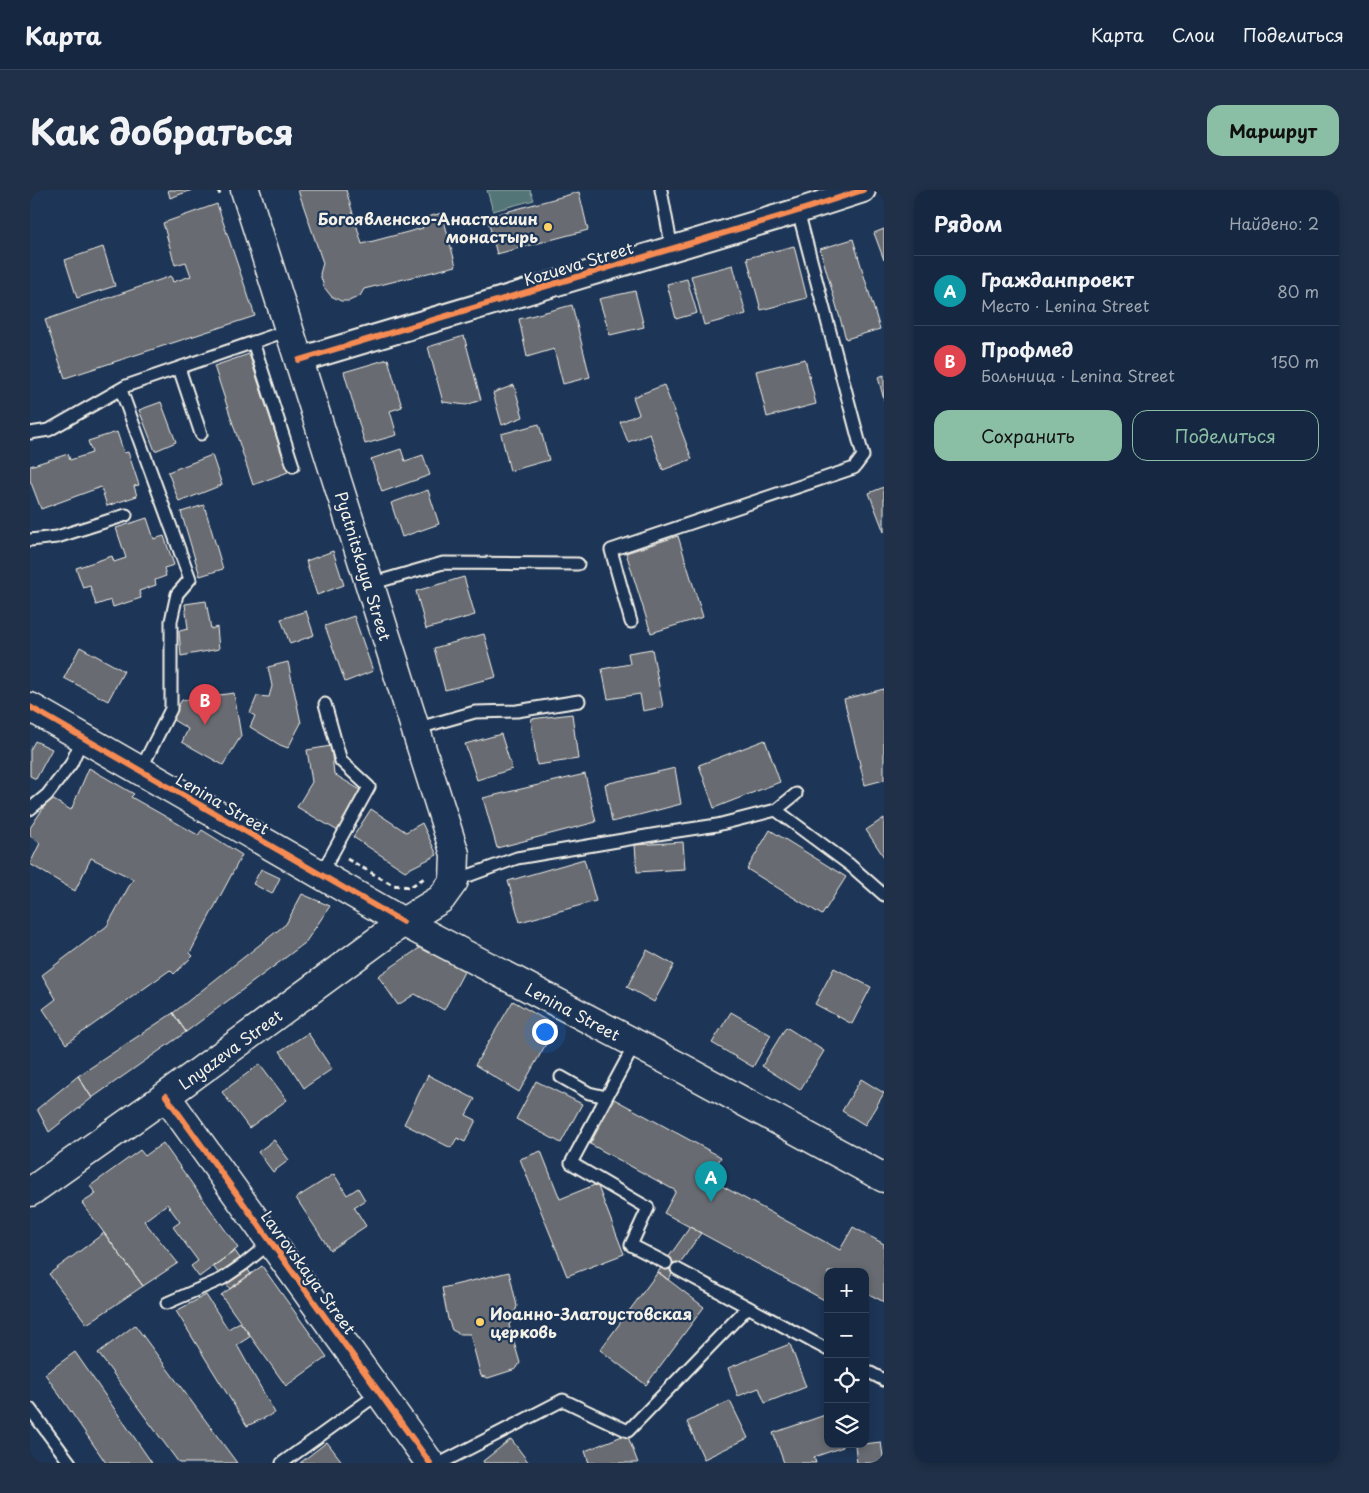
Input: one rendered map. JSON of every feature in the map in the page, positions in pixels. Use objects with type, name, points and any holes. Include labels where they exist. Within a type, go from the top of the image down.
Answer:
[{"type":"main road","name":"Pyatnitskaya Street","points":[[233,195],[289,330],[455,854],[442,877]]},
{"type":"main road","name":"Lenina Street","points":[[30,707],[140,771],[327,863],[403,922],[636,1044],[884,1178]]},
{"type":"main road","points":[[403,922],[441,899],[442,877]]},
{"type":"main road","name":"Lnyazeva Street","points":[[30,1192],[166,1096],[403,922]]},
{"type":"main road","name":"Lavrovskaya Street","points":[[166,1096],[430,1463]]},
{"type":"street","name":"Kozueva Street","points":[[299,360],[863,190]]},
{"type":"lane","points":[[661,190],[672,249]]},
{"type":"lane","points":[[631,622],[611,550],[854,468],[863,456],[798,211]]},
{"type":"lane","points":[[30,433],[49,430],[126,386],[289,330]]},
{"type":"lane","points":[[253,342],[293,466]]},
{"type":"lane","points":[[179,368],[201,434]]},
{"type":"lane","points":[[121,390],[190,579],[177,594],[170,621],[170,709],[140,771]]},
{"type":"lane","points":[[30,540],[57,537],[126,515]]},
{"type":"lane","points":[[370,584],[442,562],[578,564]]},
{"type":"lane","points":[[415,729],[475,712],[517,711],[579,701]]},
{"type":"lane","points":[[324,704],[340,761],[369,788],[327,863]]},
{"type":"lane","points":[[30,809],[47,795],[71,764],[83,737]]},
{"type":"lane","points":[[442,877],[517,858],[664,832],[717,825],[776,810],[796,794]]},
{"type":"lane","points":[[776,810],[850,865],[884,895]]},
{"type":"lane","points":[[636,1044],[571,1163],[648,1208],[632,1245],[666,1263]]},
{"type":"lane","points":[[561,1077],[589,1093],[606,1097]]},
{"type":"lane","points":[[166,1303],[222,1279],[271,1242]]},
{"type":"lane","points":[[677,1269],[824,1348]]},
{"type":"lane","points":[[441,1463],[563,1400],[628,1432],[748,1307]]},
{"type":"lane","points":[[869,1372],[884,1380]]},
{"type":"lane","points":[[282,1463],[379,1393]]},
{"type":"lane","points":[[30,1409],[70,1463]]},
{"type":"path","points":[[218,190],[233,195]]},
{"type":"path","points":[[327,863],[393,885],[410,888],[442,877]]},
{"type":"green space","points":[[487,190],[530,190],[534,200],[493,211]]},
{"type":"building","points":[[168,190],[192,190],[170,198]]},
{"type":"building","points":[[298,190],[346,190],[362,244],[423,228],[420,219],[442,213],[456,266],[364,289],[360,296],[349,301],[341,301],[331,296],[324,287],[320,274],[323,263]]},
{"type":"building","points":[[579,192],[588,230],[497,254],[487,217]]},
{"type":"building","points":[[217,204],[255,316],[65,378],[45,320],[171,276],[173,282],[191,276],[186,262],[175,265],[163,223]]},
{"type":"building","points":[[884,229],[884,260],[874,233]]},
{"type":"building","points":[[853,239],[880,329],[846,339],[820,249]]},
{"type":"building","points":[[794,246],[807,298],[761,310],[747,258]]},
{"type":"building","points":[[103,247],[115,286],[77,298],[65,260]]},
{"type":"building","points":[[733,265],[746,314],[704,325],[691,276]]},
{"type":"building","points":[[687,279],[697,313],[676,319],[667,284]]},
{"type":"building","points":[[635,291],[644,327],[610,335],[599,299]]},
{"type":"building","points":[[572,305],[590,377],[563,384],[554,349],[527,357],[519,319]]},
{"type":"building","points":[[464,336],[481,400],[466,405],[443,402],[428,347]]},
{"type":"building","points":[[249,354],[288,472],[253,485],[214,366]]},
{"type":"building","points":[[388,359],[402,407],[390,411],[397,435],[365,444],[344,372]]},
{"type":"building","points":[[805,359],[816,404],[767,417],[756,371]]},
{"type":"building","points":[[884,375],[884,400],[878,377]]},
{"type":"building","points":[[514,385],[523,417],[502,425],[493,393]]},
{"type":"building","points":[[664,385],[692,459],[663,470],[650,434],[628,442],[620,422],[639,414],[633,397]]},
{"type":"building","points":[[161,402],[176,442],[155,451],[139,410]]},
{"type":"building","points":[[539,424],[549,460],[510,471],[501,434]]},
{"type":"building","points":[[117,432],[124,453],[128,452],[139,485],[134,486],[137,496],[107,506],[101,487],[41,509],[30,480],[30,466],[68,454],[70,460],[92,453],[88,441]]},
{"type":"building","points":[[401,449],[405,461],[423,455],[430,475],[382,492],[371,459]]},
{"type":"building","points":[[212,455],[222,485],[179,502],[168,472]]},
{"type":"building","points":[[884,487],[884,532],[869,493]]},
{"type":"building","points":[[428,490],[439,524],[402,537],[391,503]]},
{"type":"building","points":[[204,505],[223,569],[200,576],[181,512]]},
{"type":"building","points":[[147,518],[154,539],[164,536],[174,565],[164,568],[166,576],[155,580],[156,585],[139,591],[141,598],[113,607],[111,600],[96,605],[90,586],[83,588],[76,568],[112,556],[114,562],[126,558],[116,528]]},
{"type":"building","points":[[678,536],[703,617],[651,633],[626,553]]},
{"type":"building","points":[[333,551],[344,585],[317,595],[306,561]]},
{"type":"building","points":[[464,577],[475,615],[426,629],[416,591]]},
{"type":"building","points":[[206,601],[211,629],[217,627],[219,649],[181,656],[179,631],[188,629],[185,604]]},
{"type":"building","points":[[306,611],[314,635],[290,644],[281,619]]},
{"type":"building","points":[[354,616],[373,671],[345,682],[325,626]]},
{"type":"building","points":[[484,634],[496,677],[445,690],[434,648]]},
{"type":"building","points":[[80,647],[124,671],[108,701],[64,678]]},
{"type":"building","points":[[652,649],[663,707],[643,711],[640,694],[608,699],[602,669],[630,664],[628,653]]},
{"type":"building","points":[[288,662],[301,723],[288,748],[250,727],[255,716],[250,713],[257,696],[269,697],[272,686],[268,667]]},
{"type":"building","points":[[884,689],[884,780],[865,785],[844,699]]},
{"type":"building","points":[[234,693],[241,736],[223,765],[182,742],[188,729],[170,718],[182,700]]},
{"type":"building","points":[[572,714],[578,759],[537,765],[531,719]]},
{"type":"building","points":[[501,734],[512,769],[477,780],[465,744]]},
{"type":"building","points":[[765,740],[780,782],[714,808],[699,765]]},
{"type":"building","points":[[35,741],[52,749],[36,779],[30,776],[30,750]]},
{"type":"building","points":[[331,746],[334,774],[362,791],[338,831],[297,807],[312,782],[307,750]]},
{"type":"building","points":[[89,768],[134,794],[131,797],[198,835],[202,830],[242,855],[190,953],[193,956],[174,974],[170,970],[66,1044],[43,1009],[56,999],[42,975],[107,926],[133,879],[91,858],[75,891],[30,864],[40,843],[30,836],[30,828],[50,798],[71,810]]},
{"type":"building","points":[[675,768],[681,804],[612,822],[605,784]]},
{"type":"building","points":[[585,774],[596,822],[497,848],[483,798]]},
{"type":"building","points":[[371,809],[406,832],[422,823],[437,855],[405,871],[353,837]]},
{"type":"building","points":[[884,818],[884,857],[866,830]]},
{"type":"building","points":[[770,830],[846,877],[822,915],[747,869]]},
{"type":"building","points":[[683,842],[685,869],[637,872],[635,845]]},
{"type":"building","points":[[584,859],[596,901],[520,922],[508,881]]},
{"type":"building","points":[[261,869],[280,878],[272,894],[253,884]]},
{"type":"building","points":[[302,894],[330,906],[305,943],[186,1032],[173,1013],[286,924]]},
{"type":"building","points":[[421,947],[465,970],[444,1010],[415,994],[398,1005],[378,976]]},
{"type":"building","points":[[647,950],[674,965],[654,1002],[627,987]]},
{"type":"building","points":[[834,968],[871,987],[852,1024],[815,1004]]},
{"type":"building","points":[[513,1001],[556,1026],[519,1092],[475,1065]]},
{"type":"building","points":[[731,1012],[771,1035],[753,1067],[712,1043]]},
{"type":"building","points":[[173,1013],[186,1032],[92,1098],[78,1076]]},
{"type":"building","points":[[786,1027],[824,1051],[800,1090],[762,1066]]},
{"type":"building","points":[[308,1033],[332,1069],[304,1088],[280,1051]]},
{"type":"building","points":[[260,1064],[287,1100],[249,1128],[222,1092]]},
{"type":"building","points":[[428,1075],[475,1099],[466,1115],[476,1120],[465,1142],[457,1138],[451,1148],[404,1124]]},
{"type":"building","points":[[78,1076],[92,1098],[49,1132],[37,1109]]},
{"type":"building","points":[[861,1079],[884,1093],[865,1125],[842,1111]]},
{"type":"building","points":[[536,1081],[582,1104],[561,1143],[516,1119]]},
{"type":"building","points":[[614,1099],[721,1157],[709,1179],[840,1250],[853,1227],[884,1244],[884,1302],[869,1294],[869,1268],[824,1268],[824,1300],[664,1213],[676,1191],[590,1144]]},
{"type":"building","points":[[274,1140],[289,1160],[273,1172],[258,1152]]},
{"type":"building","points":[[163,1143],[238,1248],[199,1277],[191,1266],[198,1261],[173,1227],[180,1222],[167,1204],[144,1221],[178,1263],[143,1286],[82,1203],[96,1194],[90,1186],[140,1150],[145,1156]]},
{"type":"building","points":[[541,1151],[560,1199],[597,1184],[624,1254],[567,1276],[520,1159]]},
{"type":"building","points":[[334,1174],[347,1195],[358,1188],[365,1200],[354,1207],[366,1226],[330,1250],[296,1198]]},
{"type":"building","points":[[690,1227],[701,1233],[668,1280],[658,1272]]},
{"type":"building","points":[[104,1233],[143,1286],[87,1324],[49,1274]]},
{"type":"building","points":[[235,1251],[251,1274],[230,1289],[213,1266]]},
{"type":"building","points":[[262,1266],[327,1357],[286,1386],[221,1295]]},
{"type":"building","name":"Иоанно-Златоустовская церковь","points":[[509,1272],[517,1306],[509,1325],[520,1363],[516,1369],[488,1378],[481,1376],[470,1334],[460,1334],[452,1330],[442,1288]]},
{"type":"building","points":[[658,1272],[704,1307],[646,1385],[600,1350]]},
{"type":"building","points":[[206,1295],[228,1329],[240,1322],[251,1336],[237,1345],[275,1413],[247,1426],[176,1311]]},
{"type":"building","points":[[135,1325],[237,1463],[179,1463],[98,1353]]},
{"type":"building","points":[[790,1344],[806,1387],[765,1403],[759,1388],[738,1396],[728,1368]]},
{"type":"building","points":[[75,1352],[152,1463],[106,1463],[45,1374]]},
{"type":"building","points":[[730,1401],[748,1438],[704,1459],[687,1422]]},
{"type":"building","points":[[824,1415],[824,1448],[840,1448],[814,1457],[816,1463],[784,1463],[773,1433]]},
{"type":"building","points":[[627,1434],[638,1463],[589,1463],[585,1451]]},
{"type":"building","points":[[511,1439],[529,1463],[484,1463],[483,1461]]},
{"type":"building","points":[[327,1442],[343,1463],[300,1463]]},
{"type":"building","points":[[881,1442],[884,1463],[857,1463],[855,1448],[869,1448],[869,1443]]},
{"type":"cycle path","points":[[299,360],[863,190]]},
{"type":"cycle path","points":[[30,707],[403,922]]},
{"type":"cycle path","points":[[166,1096],[430,1463]]},
{"type":"place","name":"Богоявленско-Анастасиин монастырь","points":[[548,227]]},
{"type":"place","name":"Профмед","points":[[205,725]]},
{"type":"place","name":"Гражданпроект","points":[[711,1202]]},
{"type":"place","name":"Иоанно-Златоустовская церковь","points":[[480,1322]]}]
